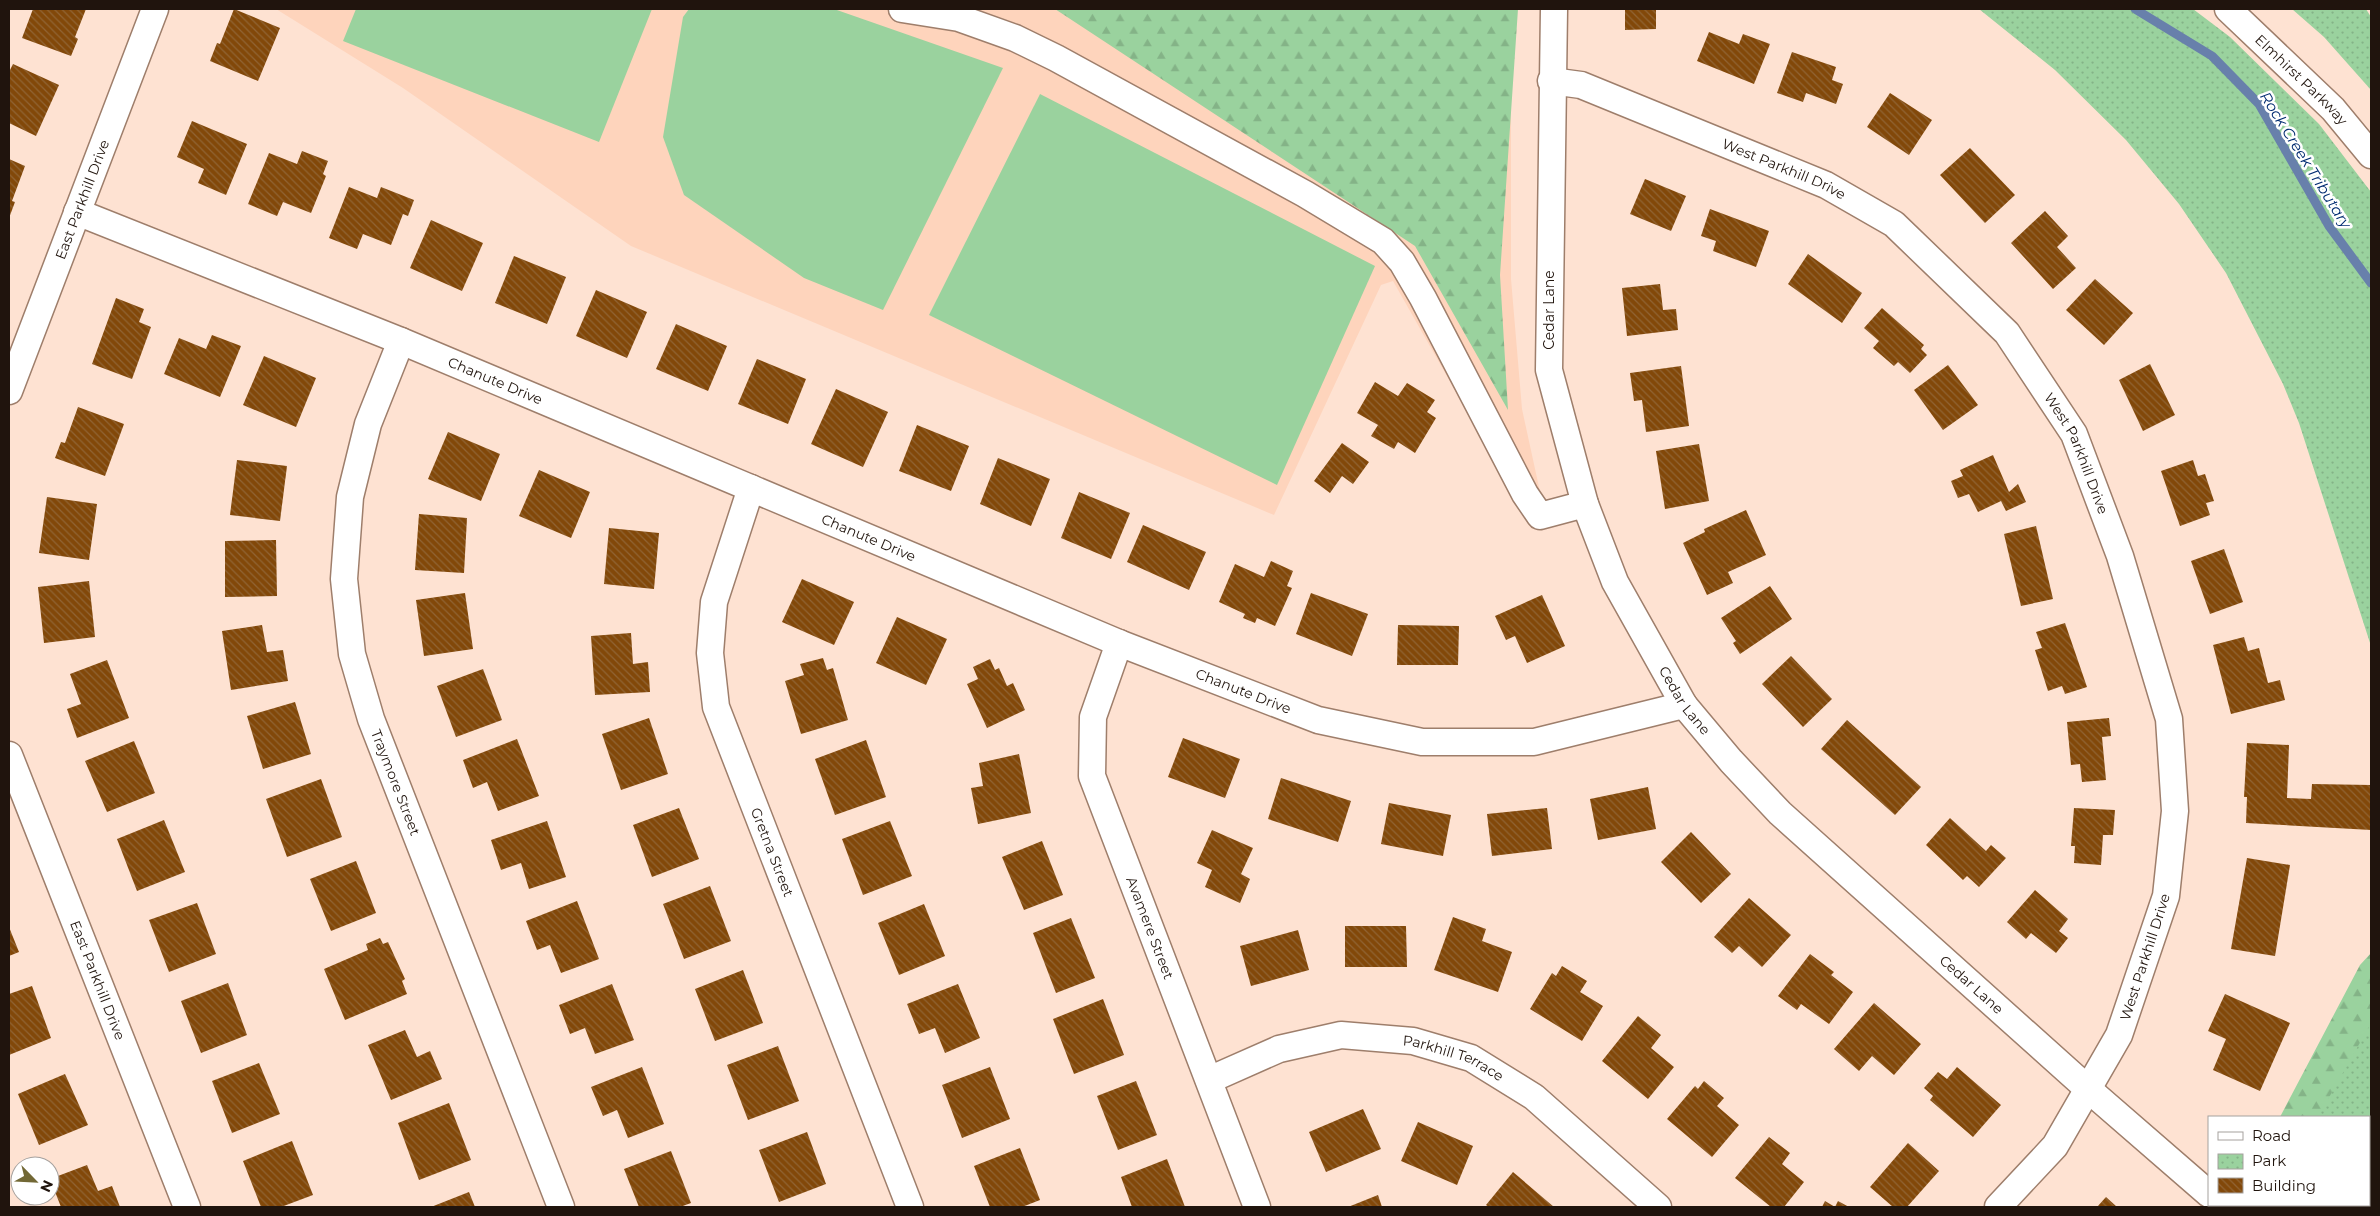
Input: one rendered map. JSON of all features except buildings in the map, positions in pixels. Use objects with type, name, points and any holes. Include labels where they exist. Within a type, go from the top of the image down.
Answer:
[{"type":"street","name":"East Parkhill Drive","points":[[9,391],[155,9]]},
{"type":"street","points":[[902,9],[959,18],[1015,38],[1056,58],[1296,190],[1382,241],[1402,262],[1423,298],[1524,494],[1540,516],[1585,504]]},
{"type":"street","name":"Cedar Lane","points":[[1554,9],[1551,81],[1549,370],[1585,504],[1615,582],[1684,705],[1731,761],[1780,813],[2088,1089],[2208,1193]]},
{"type":"street","name":"Elmhirst Parkway","points":[[2228,9],[2333,109],[2371,155]]},
{"type":"street","name":"West Parkhill Drive","points":[[1551,81],[1581,86],[1826,185],[1894,224],[2007,333],[2074,434],[2120,556],[2169,719],[2175,811],[2166,896],[2119,1035],[2088,1089]]},
{"type":"street","name":"Chanute Drive","points":[[77,212],[401,341],[1119,643],[1318,720],[1422,742],[1534,742],[1684,705]]},
{"type":"street","name":"Traymore Street","points":[[401,341],[368,424],[350,496],[344,580],[352,654],[371,719],[561,1207]]},
{"type":"street","name":"Gretna Street","points":[[751,488],[714,602],[710,653],[716,707],[910,1207]]},
{"type":"street","name":"Avamere Street","points":[[1119,643],[1093,717],[1092,776],[1257,1207]]},
{"type":"street","name":"East Parkhill Drive","points":[[9,755],[187,1207]]},
{"type":"street","name":"Parkhill Terrace","points":[[1209,1080],[1280,1049],[1341,1035],[1413,1041],[1471,1058],[1534,1097],[1658,1207]]},
{"type":"street","points":[[1998,1207],[2055,1146],[2088,1089]]},
{"type":"shaded area","points":[[276,9],[1511,9],[1511,279],[1522,409],[1542,501],[1520,505],[1393,281],[1381,285],[1274,515],[631,246],[403,88]]},
{"type":"green space","points":[[356,9],[652,9],[599,142],[343,41]]},
{"type":"green space","points":[[689,9],[834,9],[1003,68],[883,310],[804,278],[684,195],[663,137],[683,17]]},
{"type":"green space","points":[[1055,9],[1518,9],[1500,275],[1508,410],[1415,246]]},
{"type":"green space","points":[[1979,9],[2193,9],[2230,37],[2319,124],[2371,192],[2371,646],[2299,423],[2283,384],[2226,273],[2179,204],[2126,140],[2055,70]]},
{"type":"green space","points":[[2292,9],[2366,9],[2371,17],[2371,90],[2324,37]]},
{"type":"green space","points":[[1040,94],[1375,266],[1277,485],[929,315]]},
{"type":"green space","points":[[2371,953],[2371,1207],[2284,1207],[2370,1206],[2370,1116],[2281,1116],[2360,965]]},
{"type":"green space","points":[[2371,1023],[2371,1207],[2267,1207],[2370,1206],[2370,1116],[2319,1116]]},
{"type":"waterway","name":"Rock Creek Tributary","points":[[2135,9],[2212,56],[2259,104],[2329,226],[2371,283]]}]
